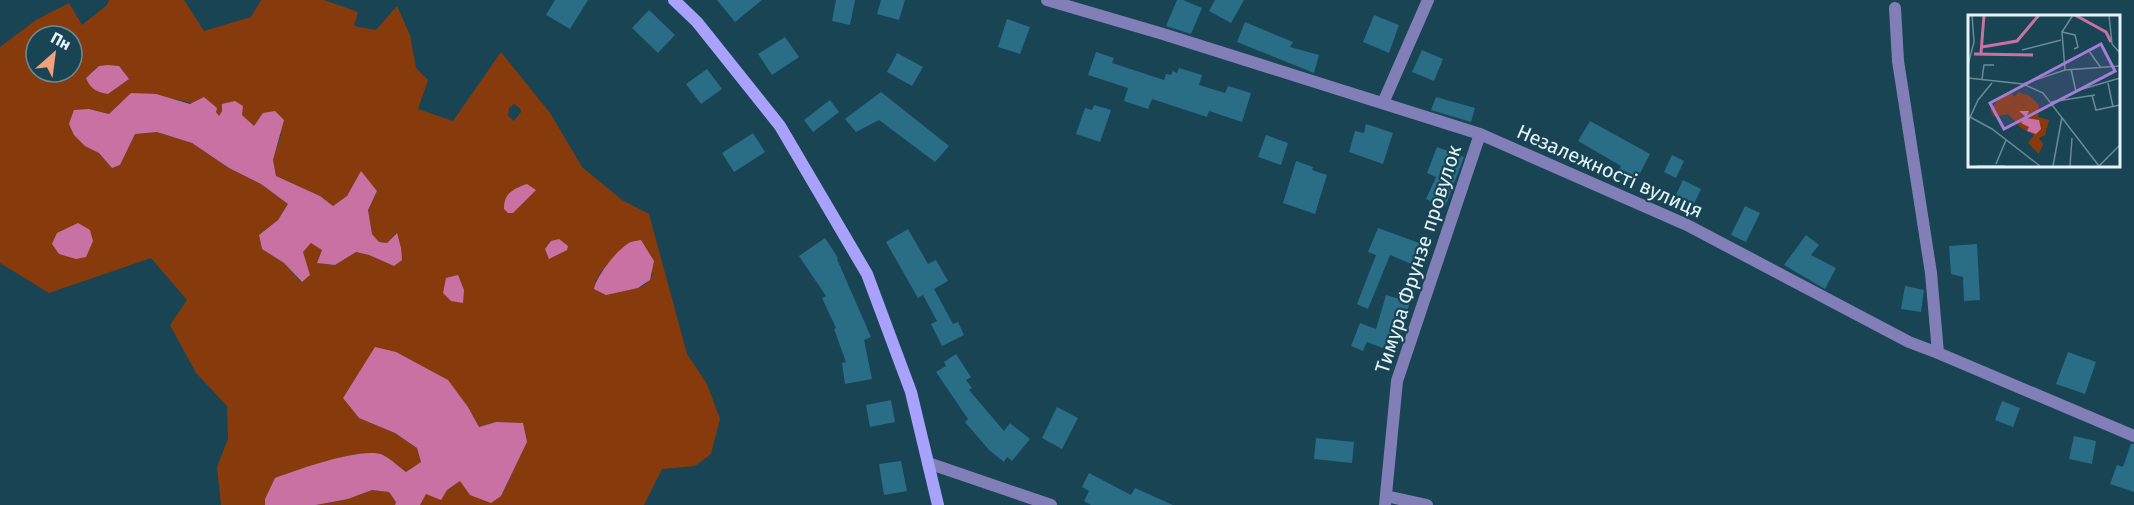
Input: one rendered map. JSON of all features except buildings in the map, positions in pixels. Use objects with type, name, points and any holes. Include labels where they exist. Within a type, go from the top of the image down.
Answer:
[{"type":"main road","points":[[674,0],[697,22],[780,126],[867,274],[911,392],[938,505]]},
{"type":"street","name":"Незалежності вулиця","points":[[1047,0],[1164,34],[1480,134],[1687,225],[1909,342],[2134,436]]},
{"type":"street","points":[[1383,103],[1428,0]]},
{"type":"street","points":[[1895,8],[1898,61],[1931,273],[1938,353]]},
{"type":"street","name":"Тимура Фрунзе провулок","points":[[1385,500],[1397,381],[1480,134]]},
{"type":"street","points":[[928,463],[1050,505]]},
{"type":"street","points":[[1385,500],[1427,505]]},
{"type":"shaded area","points":[[109,0],[184,0],[204,31],[251,17],[261,0],[324,0],[358,12],[354,26],[376,30],[397,6],[410,35],[416,68],[428,80],[418,109],[453,121],[501,52],[550,113],[582,167],[622,200],[649,214],[687,354],[707,384],[720,419],[711,454],[695,466],[662,469],[644,505],[420,505],[426,493],[447,490],[460,481],[501,496],[527,442],[496,422],[479,427],[468,407],[356,377],[343,398],[359,418],[395,433],[417,448],[421,462],[406,472],[382,454],[356,454],[275,478],[265,499],[265,505],[221,505],[217,467],[228,439],[227,406],[196,373],[170,325],[187,300],[151,258],[49,293],[0,263],[0,47],[24,29],[24,84],[84,84],[83,24],[107,5]],"holes":[[[99,66],[129,78],[108,94],[86,78]],[[131,93],[190,103],[219,116],[222,111],[242,115],[254,126],[281,134],[273,160],[276,176],[320,196],[333,206],[347,196],[361,172],[377,191],[368,210],[372,234],[379,242],[387,243],[396,233],[394,266],[356,252],[335,265],[317,263],[322,250],[311,243],[303,252],[301,282],[284,263],[262,249],[259,235],[278,220],[288,204],[261,184],[229,168],[192,143],[157,132],[135,134],[120,165],[112,168],[99,153],[89,109],[109,114]],[[514,104],[520,108],[521,112],[514,121],[508,116],[509,108]],[[628,243],[653,273],[643,286],[628,289],[595,282],[601,272]]]},
{"type":"shaded area","points":[[69,3],[81,24],[31,24],[36,20]]},
{"type":"shaded area","points":[[99,66],[119,66],[129,79],[108,94],[94,89],[86,78]]},
{"type":"shaded area","points":[[131,93],[156,94],[190,104],[204,97],[217,108],[216,112],[219,116],[222,104],[235,101],[243,106],[242,115],[254,126],[263,113],[275,111],[284,120],[273,160],[276,176],[320,196],[333,206],[347,196],[361,171],[377,191],[368,210],[372,234],[379,242],[387,243],[397,233],[402,260],[394,266],[356,252],[335,265],[317,263],[322,250],[311,243],[303,252],[310,275],[302,282],[284,263],[262,249],[259,235],[278,220],[288,204],[261,184],[229,168],[192,143],[157,132],[135,134],[120,165],[112,168],[99,153],[85,146],[74,135],[69,124],[74,110],[89,109],[109,114]]},
{"type":"shaded area","points":[[527,184],[536,190],[513,213],[508,213],[504,209],[504,204],[508,195]]},
{"type":"shaded area","points":[[78,223],[90,230],[93,241],[86,257],[76,259],[59,254],[52,244],[57,233]]},
{"type":"shaded area","points":[[559,239],[568,246],[567,250],[549,259],[545,249],[551,241]]},
{"type":"shaded area","points":[[641,240],[654,261],[650,280],[638,288],[606,295],[594,289],[603,270],[615,256],[626,245]]},
{"type":"shaded area","points":[[458,275],[464,290],[463,303],[451,301],[443,293],[446,278]]},
{"type":"shaded area","points":[[375,347],[396,352],[448,380],[468,407],[479,427],[496,422],[523,423],[527,442],[501,496],[491,503],[470,495],[460,481],[447,490],[441,500],[426,494],[420,505],[395,505],[396,502],[389,492],[372,490],[348,499],[316,505],[265,505],[265,499],[275,478],[330,460],[374,453],[383,455],[406,472],[421,462],[417,448],[395,433],[359,418],[343,398]]},
{"type":"shaded area","points":[[372,490],[389,492],[396,502],[395,505],[316,505],[348,499]]}]
